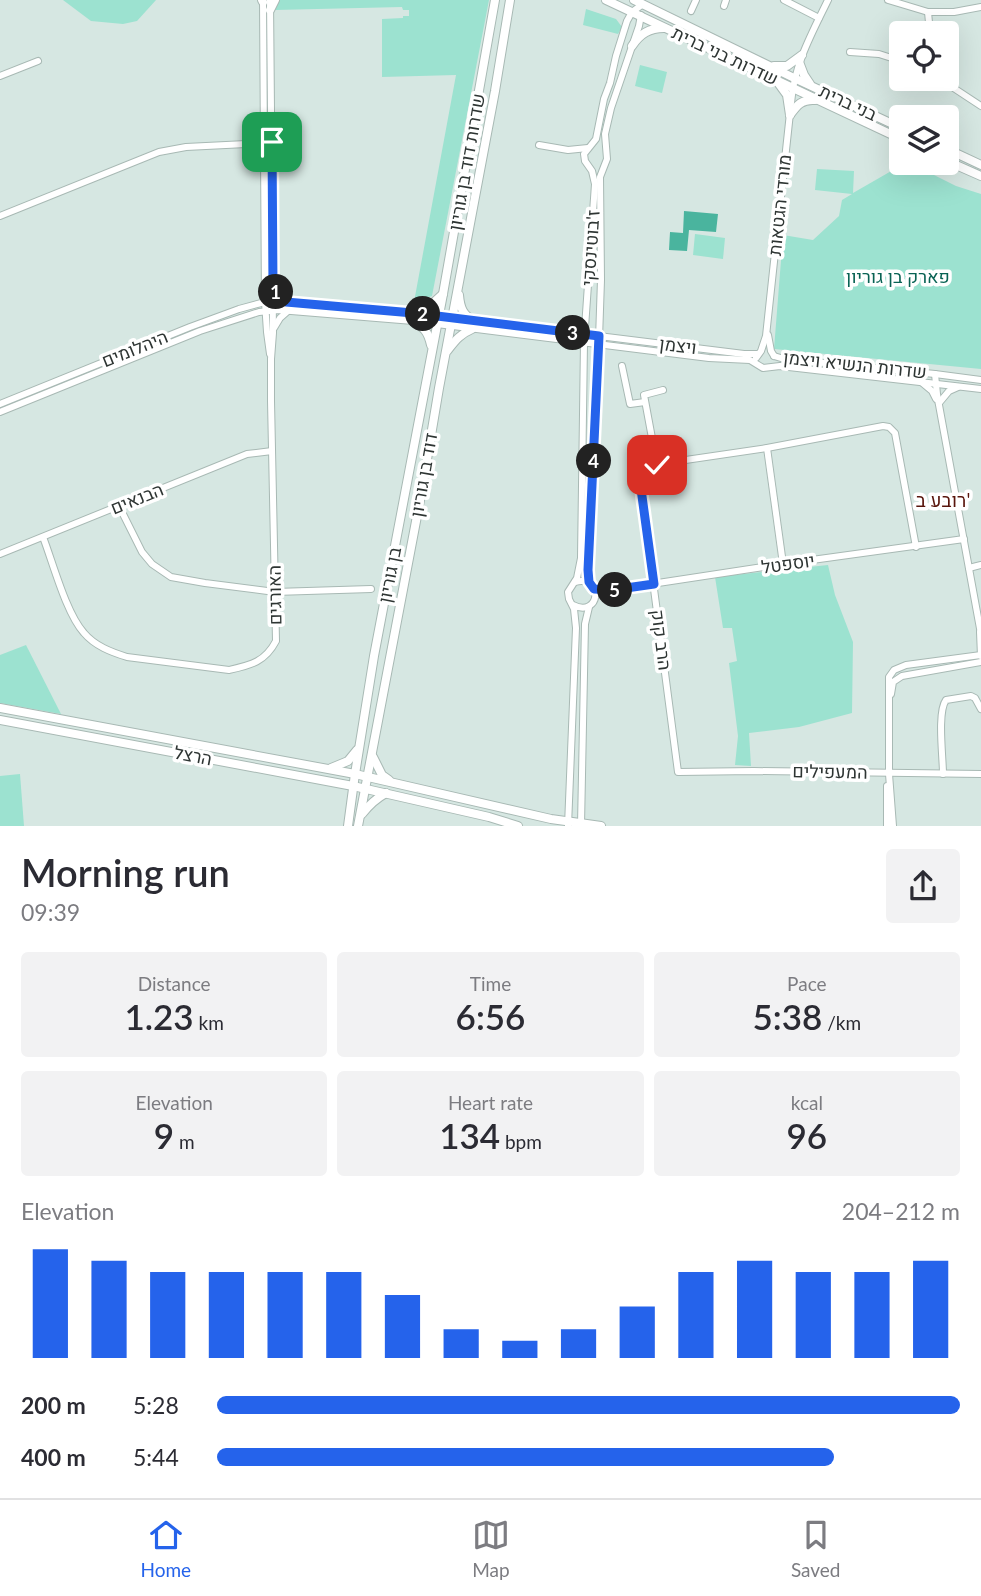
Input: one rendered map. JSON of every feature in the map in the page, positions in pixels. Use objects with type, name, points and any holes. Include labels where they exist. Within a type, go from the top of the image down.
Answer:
[{"type":"main road","points":[[266,0],[270,10]]},
{"type":"main road","name":"שדרות דוד בן גוריון","points":[[458,287],[511,0]]},
{"type":"main road","name":"שדרות בני ברית","points":[[606,0],[775,79],[793,83]]},
{"type":"main road","points":[[634,0],[643,4]]},
{"type":"main road","name":"שדרות דוד בן גוריון","points":[[438,320],[495,1]]},
{"type":"main road","name":"שדרות בני ברית","points":[[643,4],[772,66],[818,101],[844,112]]},
{"type":"main road","points":[[632,46],[648,30],[668,29]]},
{"type":"main road","points":[[772,66],[787,66],[801,58],[804,75],[812,86]]},
{"type":"main road","points":[[775,79],[786,92],[790,115]]},
{"type":"main road","name":"בני ברית","points":[[793,83],[812,86],[889,122]]},
{"type":"main road","points":[[790,115],[803,101],[818,101]]},
{"type":"main road","name":"בני ברית","points":[[844,112],[889,133]]},
{"type":"main road","points":[[959,155],[981,165]]},
{"type":"main road","points":[[959,166],[981,176]]},
{"type":"main road","points":[[452,322],[458,287]]},
{"type":"main road","points":[[445,353],[458,337],[473,325],[462,311],[458,287]]},
{"type":"main road","points":[[432,349],[428,332],[413,317],[443,294]]},
{"type":"main road","name":"בן גוריון","points":[[348,826],[374,656],[438,320]]},
{"type":"main road","name":"דוד בן גוריון","points":[[365,789],[452,322]]},
{"type":"main road","name":"הרצל","points":[[0,708],[391,782]]},
{"type":"main road","name":"הרצל","points":[[0,720],[353,786],[518,826]]},
{"type":"main road","points":[[327,769],[348,761],[360,745]]},
{"type":"main road","points":[[373,753],[382,775],[391,782],[568,824],[601,826]]},
{"type":"main road","points":[[359,822],[365,789]]},
{"type":"main road","points":[[359,822],[369,804],[386,793]]},
{"type":"street","name":"האורגים","points":[[266,0],[268,342],[271,359]]},
{"type":"street","points":[[691,10],[696,0]]},
{"type":"street","points":[[784,0],[819,18]]},
{"type":"street","name":"מורדי הגטאות","points":[[759,352],[767,323],[793,83],[801,58],[828,0]]},
{"type":"street","points":[[888,0],[928,12],[954,12],[981,7]]},
{"type":"street","points":[[587,163],[584,154],[596,139],[601,110],[627,21],[637,14],[643,4]]},
{"type":"street","name":"האורגים","points":[[269,302],[273,287],[268,142],[270,10]]},
{"type":"street","points":[[928,12],[929,21]]},
{"type":"street","points":[[539,145],[568,150],[596,168],[603,165],[607,159],[606,134],[611,107],[639,26],[637,14]]},
{"type":"street","points":[[850,52],[862,51],[889,57]]},
{"type":"street","points":[[0,76],[38,61]]},
{"type":"street","points":[[958,91],[981,106]]},
{"type":"street","points":[[0,214],[159,152],[186,147],[268,142]]},
{"type":"street","points":[[568,150],[599,146],[605,151]]},
{"type":"street","name":"ז'בוטינסקי","points":[[575,582],[581,558],[584,338],[595,184],[587,163]]},
{"type":"street","name":"ז'בוטינסקי","points":[[589,582],[599,340],[599,187],[603,165]]},
{"type":"street","points":[[273,287],[286,302]]},
{"type":"street","name":"שדרות הנשיא ויצמן","points":[[269,302],[584,338],[757,363]]},
{"type":"street","name":"היהלומים","points":[[0,404],[190,327],[239,309],[269,302]]},
{"type":"street","points":[[273,330],[289,310]]},
{"type":"street","name":"האורגים","points":[[43,537],[69,606],[83,633],[103,648],[127,657],[229,670],[245,667],[271,652],[276,641],[271,435],[273,330],[269,311]]},
{"type":"street","name":"שדרות הנשיא ויצמן","points":[[269,311],[413,317]]},
{"type":"street","name":"היהלומים","points":[[0,412],[200,331],[269,311]]},
{"type":"street","name":"מורדי הגטאות","points":[[767,323],[773,354]]},
{"type":"street","name":"ויצמן","points":[[599,340],[744,354],[759,352]]},
{"type":"street","points":[[766,349],[773,354],[774,361],[771,366],[763,368],[757,363],[759,352],[766,349]]},
{"type":"street","name":"שדרות הנשיא ויצמן","points":[[773,354],[784,359],[935,374]]},
{"type":"street","points":[[622,366],[630,404],[645,402]]},
{"type":"street","name":"שדרות הנשיא ויצמן","points":[[771,366],[981,389]]},
{"type":"street","points":[[887,826],[889,677],[894,670],[906,666],[981,655],[980,632],[935,374],[981,380]]},
{"type":"street","points":[[919,381],[932,391],[939,403]]},
{"type":"street","points":[[939,403],[948,391],[959,386]]},
{"type":"street","points":[[663,390],[644,395],[657,465],[889,427],[895,433],[916,547]]},
{"type":"street","points":[[257,452],[271,435]]},
{"type":"street","points":[[767,448],[783,564]]},
{"type":"street","name":"הבנאים","points":[[1,554],[257,452],[272,451]]},
{"type":"street","name":"הרב קוק","points":[[657,465],[638,467],[678,772]]},
{"type":"street","points":[[119,506],[142,552],[152,564],[171,576],[275,592],[371,589]]},
{"type":"street","name":"יוספטל","points":[[594,589],[612,590],[964,539]]},
{"type":"street","points":[[969,568],[981,565]]},
{"type":"street","points":[[568,824],[576,628],[568,592],[571,585],[583,580],[589,582],[594,589],[595,599],[589,607],[586,624],[581,825]]},
{"type":"street","name":"יוספטל","points":[[595,599],[612,590]]},
{"type":"street","points":[[573,605],[580,608],[589,607]]},
{"type":"street","points":[[889,703],[893,682],[898,677],[981,662]]},
{"type":"street","points":[[943,774],[943,704],[946,700],[971,696],[981,709]]},
{"type":"street","name":"המעפילים","points":[[678,772],[981,774]]},
{"type":"street","points":[[889,774],[893,826]]},
{"type":"green space","points":[[63,0],[156,0],[137,21],[123,24],[91,21]]},
{"type":"green space","points":[[278,0],[489,0],[432,296],[414,302],[456,75],[382,77],[382,19],[409,16],[409,10],[403,10],[402,7],[275,10]]},
{"type":"green space","points":[[586,9],[616,19],[622,27],[618,34],[583,25]]},
{"type":"green space","points":[[640,65],[667,72],[662,93],[635,86]]},
{"type":"green space","name":"פארק בן גוריון","points":[[817,169],[854,171],[853,193],[889,172],[889,175],[934,175],[981,194],[981,369],[774,349],[783,235],[813,240],[839,216],[842,200],[852,194],[815,190]]},
{"type":"green space","points":[[695,234],[725,238],[723,259],[693,255]]},
{"type":"green space","points":[[828,565],[835,595],[853,642],[852,713],[799,727],[749,733],[751,766],[735,765],[738,736],[729,663],[737,661],[732,628],[723,628],[715,577]]},
{"type":"green space","points":[[26,645],[61,714],[0,703],[0,655]]},
{"type":"green space","points":[[20,774],[24,826],[0,826],[0,776]]},
{"type":"shaded area","points":[[684,211],[718,214],[716,232],[689,230],[687,251],[669,250],[670,232],[683,233]]},
{"type":"district","name":"רובע ב'","points":[[943,500]]},
{"type":"route","points":[[272,142],[273,287],[286,302],[413,313],[599,336],[588,570],[589,582],[594,589],[612,590],[654,584],[638,467],[657,465]]}]
